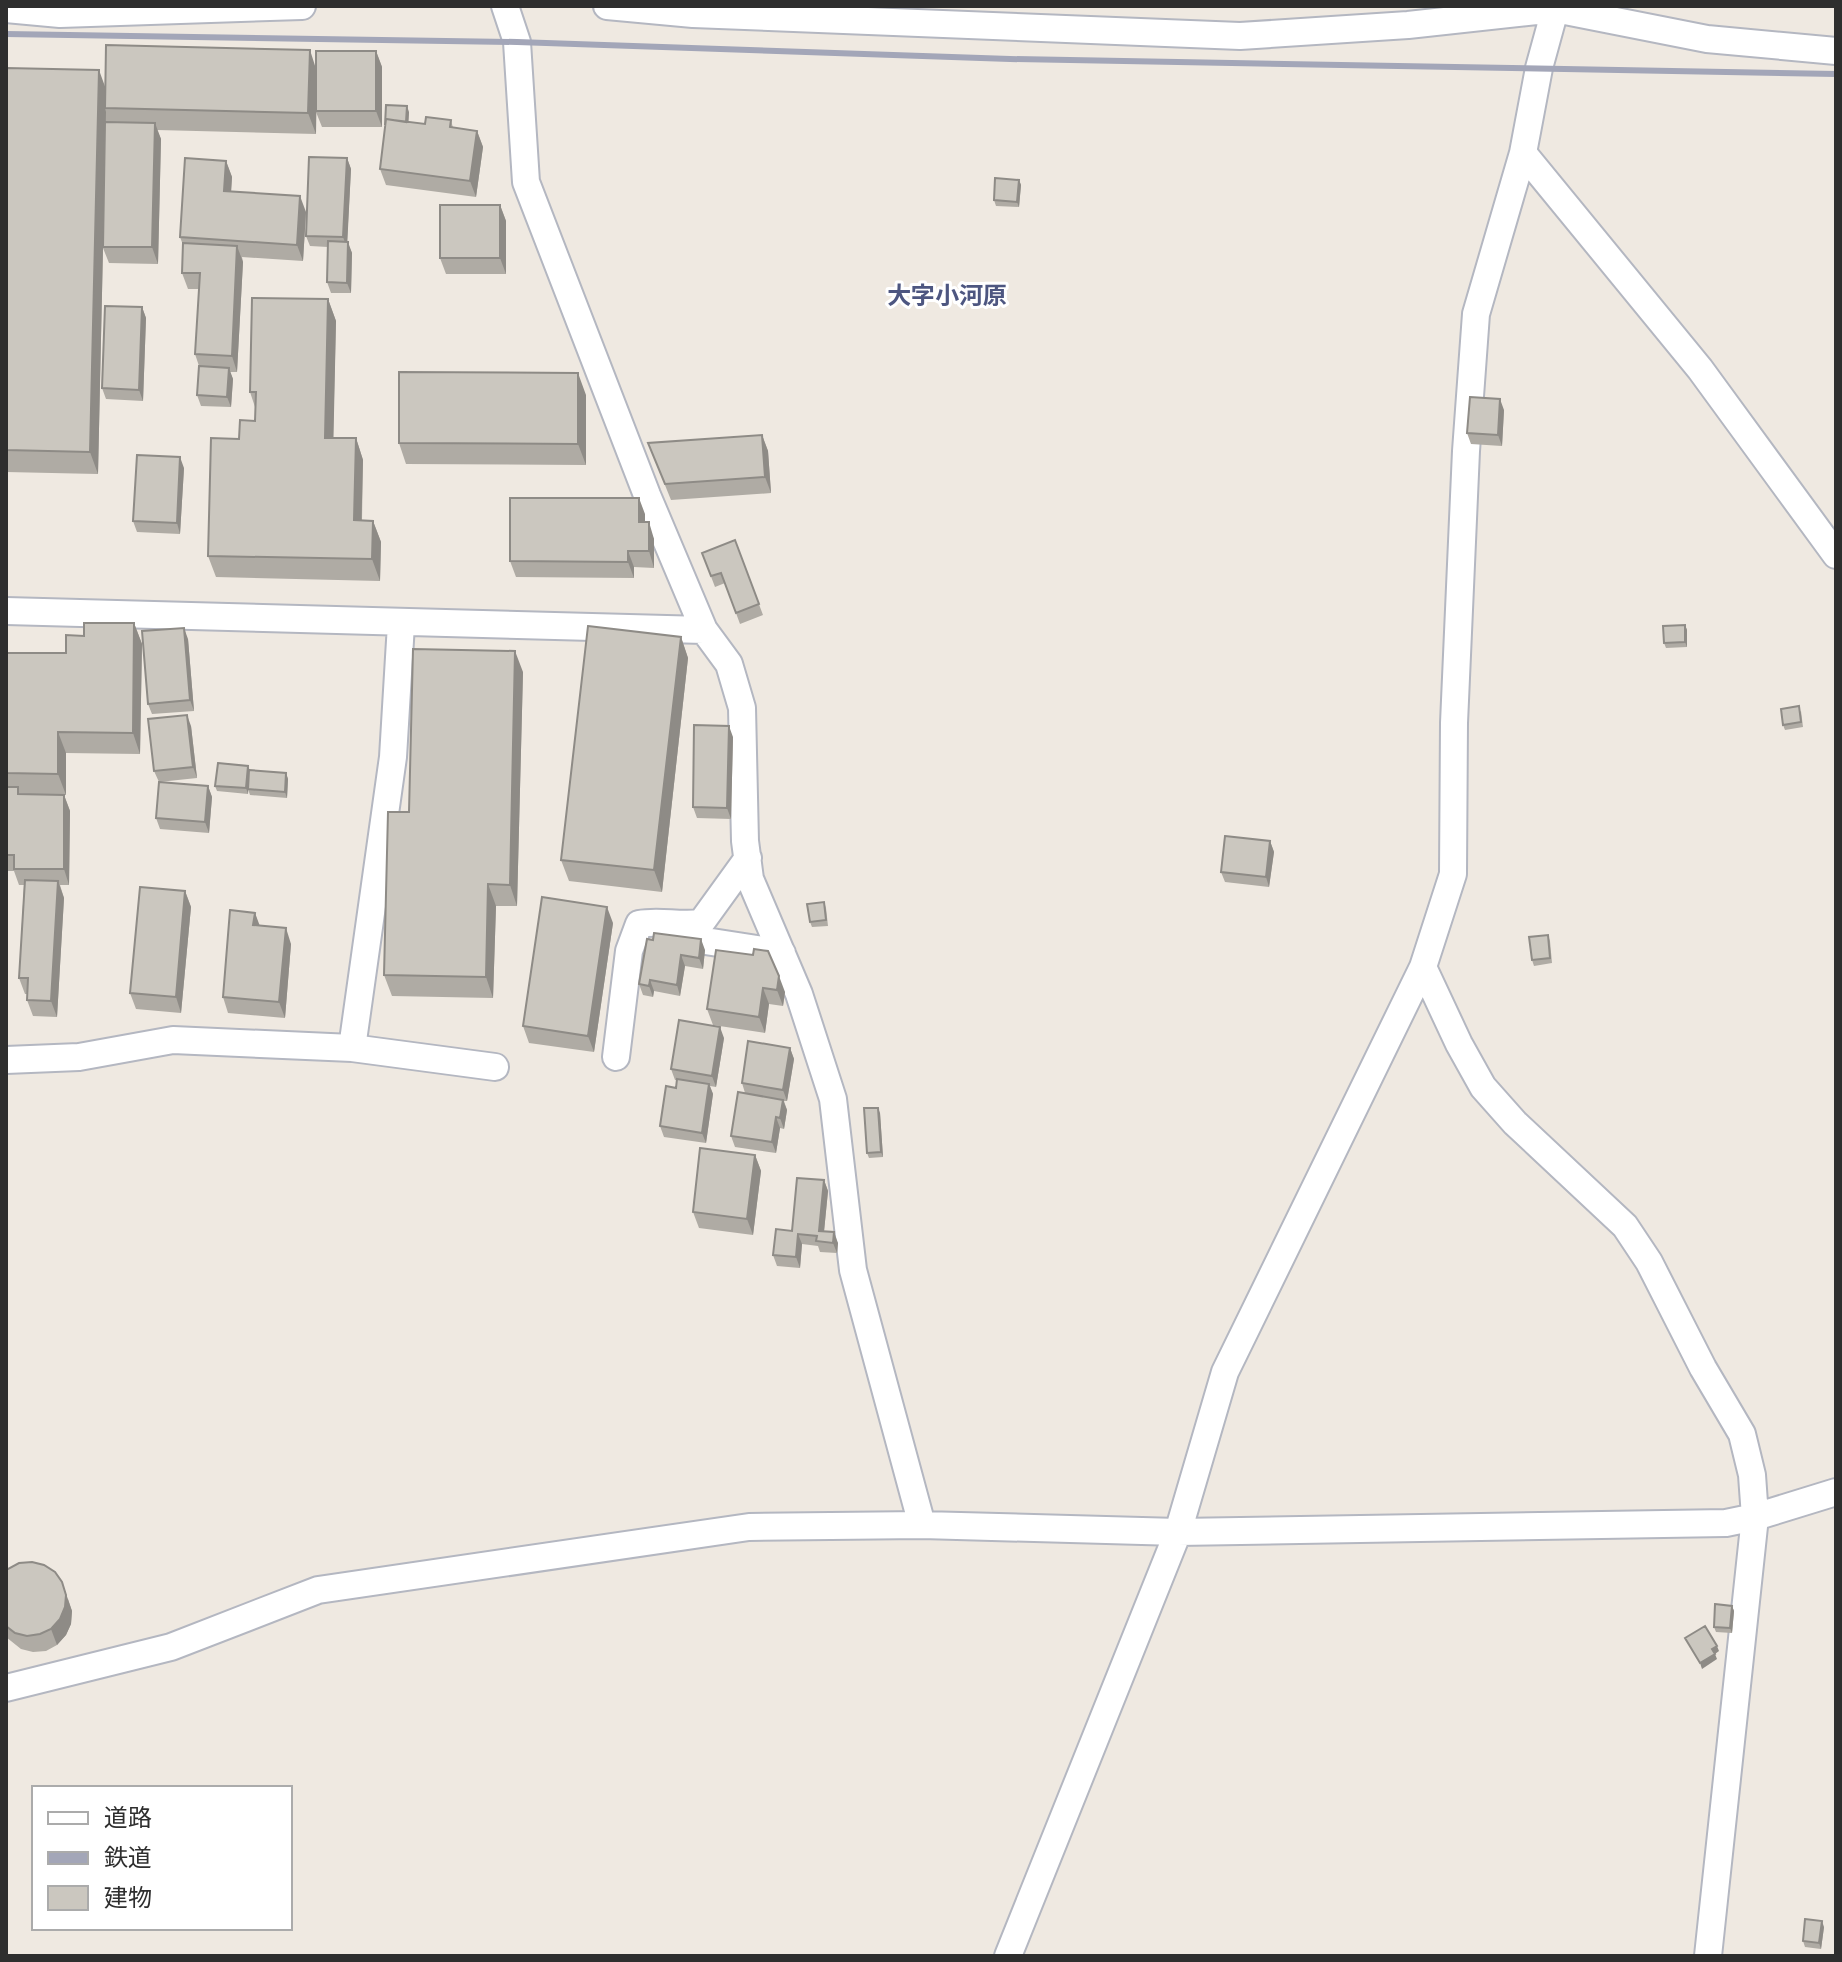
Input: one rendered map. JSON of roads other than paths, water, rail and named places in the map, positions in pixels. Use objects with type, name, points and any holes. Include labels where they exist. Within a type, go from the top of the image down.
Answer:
[{"type":"street","points":[[6,9],[60,14],[91,10],[302,6]]},
{"type":"street","points":[[505,6],[517,42],[526,182],[641,481],[704,630],[729,664],[742,708],[750,879],[799,994],[833,1099],[853,1270],[922,1525]]},
{"type":"street","points":[[607,6],[693,14],[1240,36],[1408,25],[1556,8],[1707,39],[1836,51]]},
{"type":"street","points":[[1008,1956],[1178,1532],[1225,1372],[1423,967],[1453,874],[1454,723],[1466,451],[1476,314],[1523,153],[1539,68],[1556,8]]},
{"type":"street","points":[[1523,153],[1700,369],[1836,555]]},
{"type":"street","points":[[6,611],[704,630]]},
{"type":"street","points":[[352,1048],[393,757],[401,624]]},
{"type":"street","points":[[616,1057],[629,951],[639,924],[651,921],[677,926],[701,923],[748,858]]},
{"type":"street","points":[[677,926],[686,938],[782,953]]},
{"type":"street","points":[[1423,967],[1483,1087],[1515,1123],[1625,1226],[1649,1262],[1703,1368],[1742,1434],[1752,1475],[1755,1517],[1708,1956]]},
{"type":"street","points":[[6,1060],[79,1057],[173,1040],[352,1048],[495,1067]]},
{"type":"street","points":[[6,1688],[171,1647],[318,1590],[749,1527],[922,1525],[1178,1532],[1726,1523],[1836,1492]]},
{"type":"railway","points":[[6,34],[517,42],[1010,59],[1836,74]]},
{"type":"district","name":"大字小河原","points":[[947,296]]}]
